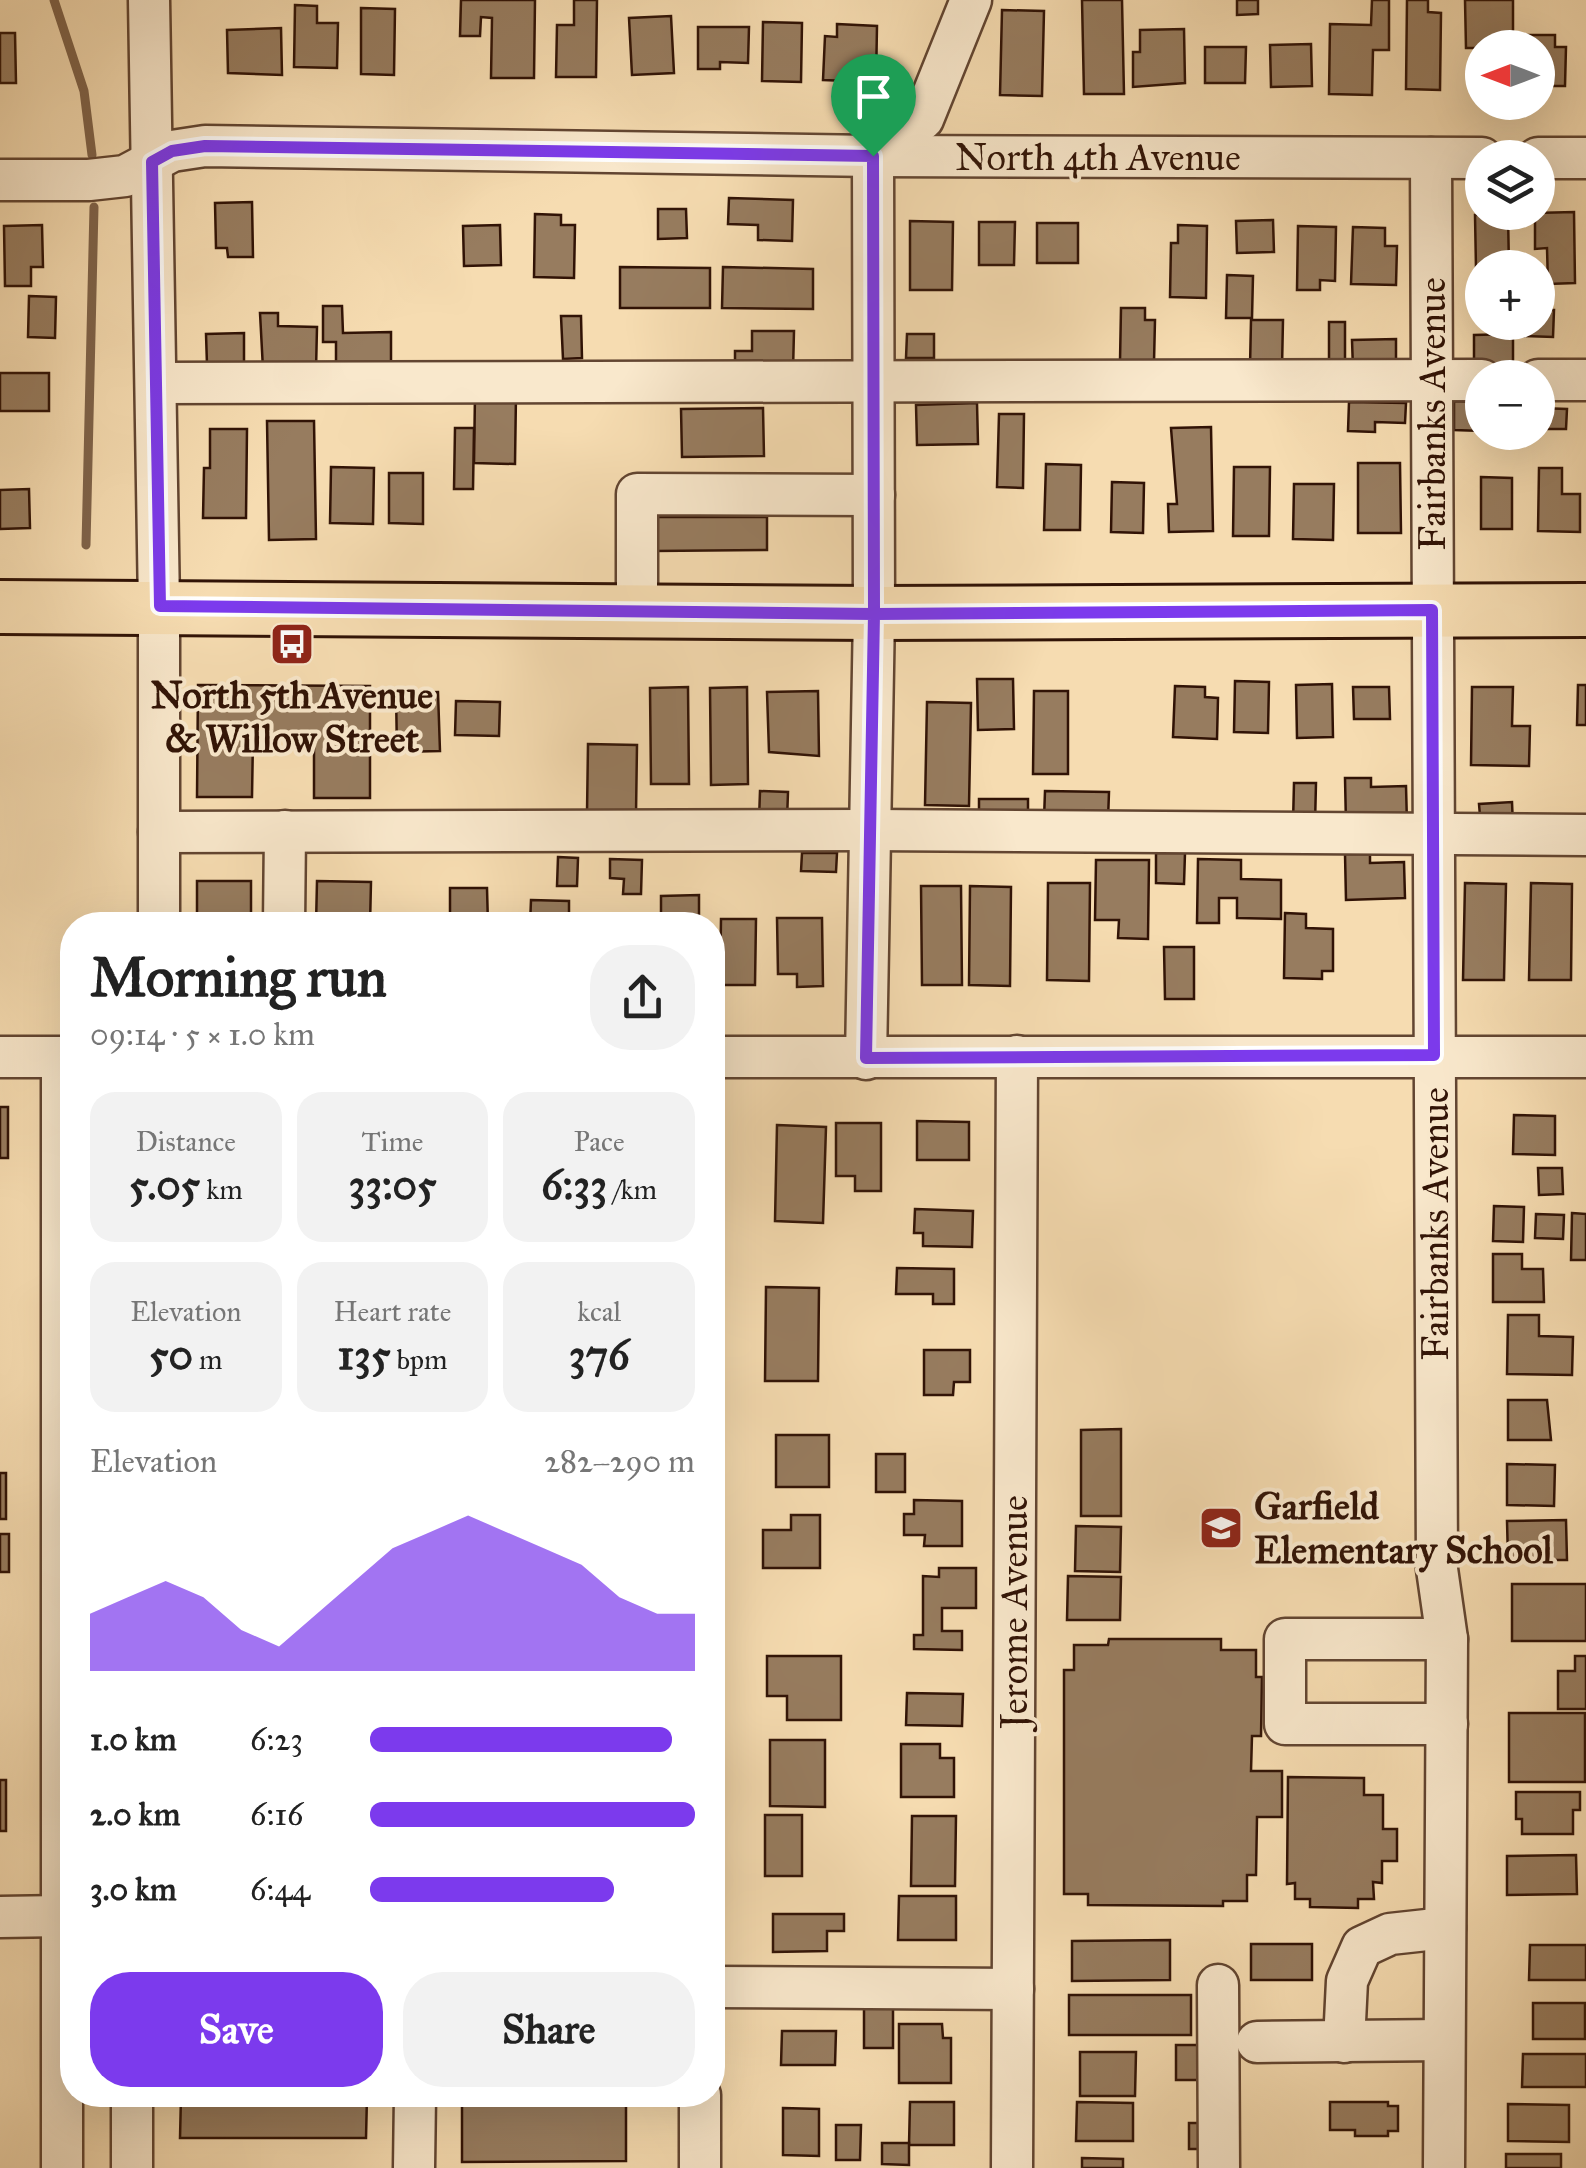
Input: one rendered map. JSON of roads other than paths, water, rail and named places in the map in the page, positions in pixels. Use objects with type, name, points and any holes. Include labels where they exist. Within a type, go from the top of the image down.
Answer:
[{"type":"main road","points":[[0,607],[874,614],[1586,610]]},
{"type":"street","points":[[150,0],[160,606],[159,912]]},
{"type":"street","points":[[866,1058],[874,614],[873,156],[923,119],[971,0]]},
{"type":"street","name":"North 4th Avenue","points":[[0,180],[125,176],[172,151],[205,146],[873,156],[1465,158]]},
{"type":"street","name":"Fairbanks Avenue","points":[[1430,158],[1437,1569],[1447,1639],[1448,1724],[1444,2168]]},
{"type":"street","points":[[1555,158],[1586,158]]},
{"type":"street","points":[[156,383],[1465,380]]},
{"type":"street","points":[[1555,380],[1586,380]]},
{"type":"street","points":[[636,611],[636,494],[874,495]]},
{"type":"street","points":[[160,832],[870,830],[1586,835]]},
{"type":"street","points":[[284,912],[285,831]]},
{"type":"street","name":"Jerome Avenue","points":[[1012,2168],[1016,1056]]},
{"type":"street","points":[[0,1057],[60,1057]]},
{"type":"street","points":[[725,1057],[1586,1057]]},
{"type":"street","points":[[1447,1639],[1285,1638],[1285,1724],[1448,1724]]},
{"type":"street","points":[[0,1916],[60,1916]]},
{"type":"street","points":[[1344,2042],[1344,1996],[1362,1946],[1390,1934],[1444,1928]]},
{"type":"street","points":[[1218,1984],[1219,2168]]},
{"type":"street","points":[[725,1987],[1013,1988]]},
{"type":"street","points":[[1258,2042],[1444,2040]]},
{"type":"street","points":[[62,2168],[64,2107]]},
{"type":"street","points":[[132,2107],[132,2168]]},
{"type":"street","points":[[414,2168],[415,2107]]},
{"type":"street","points":[[700,2107],[700,2168]]},
{"type":"waterway","points":[[54,0],[84,91],[92,155]]},
{"type":"waterway","points":[[86,545],[94,207]]},
{"type":"place","name":"North 5th Avenue & Willow Street","points":[[292,644]]},
{"type":"place","name":"Garfield Elementary School","points":[[1221,1528]]}]
